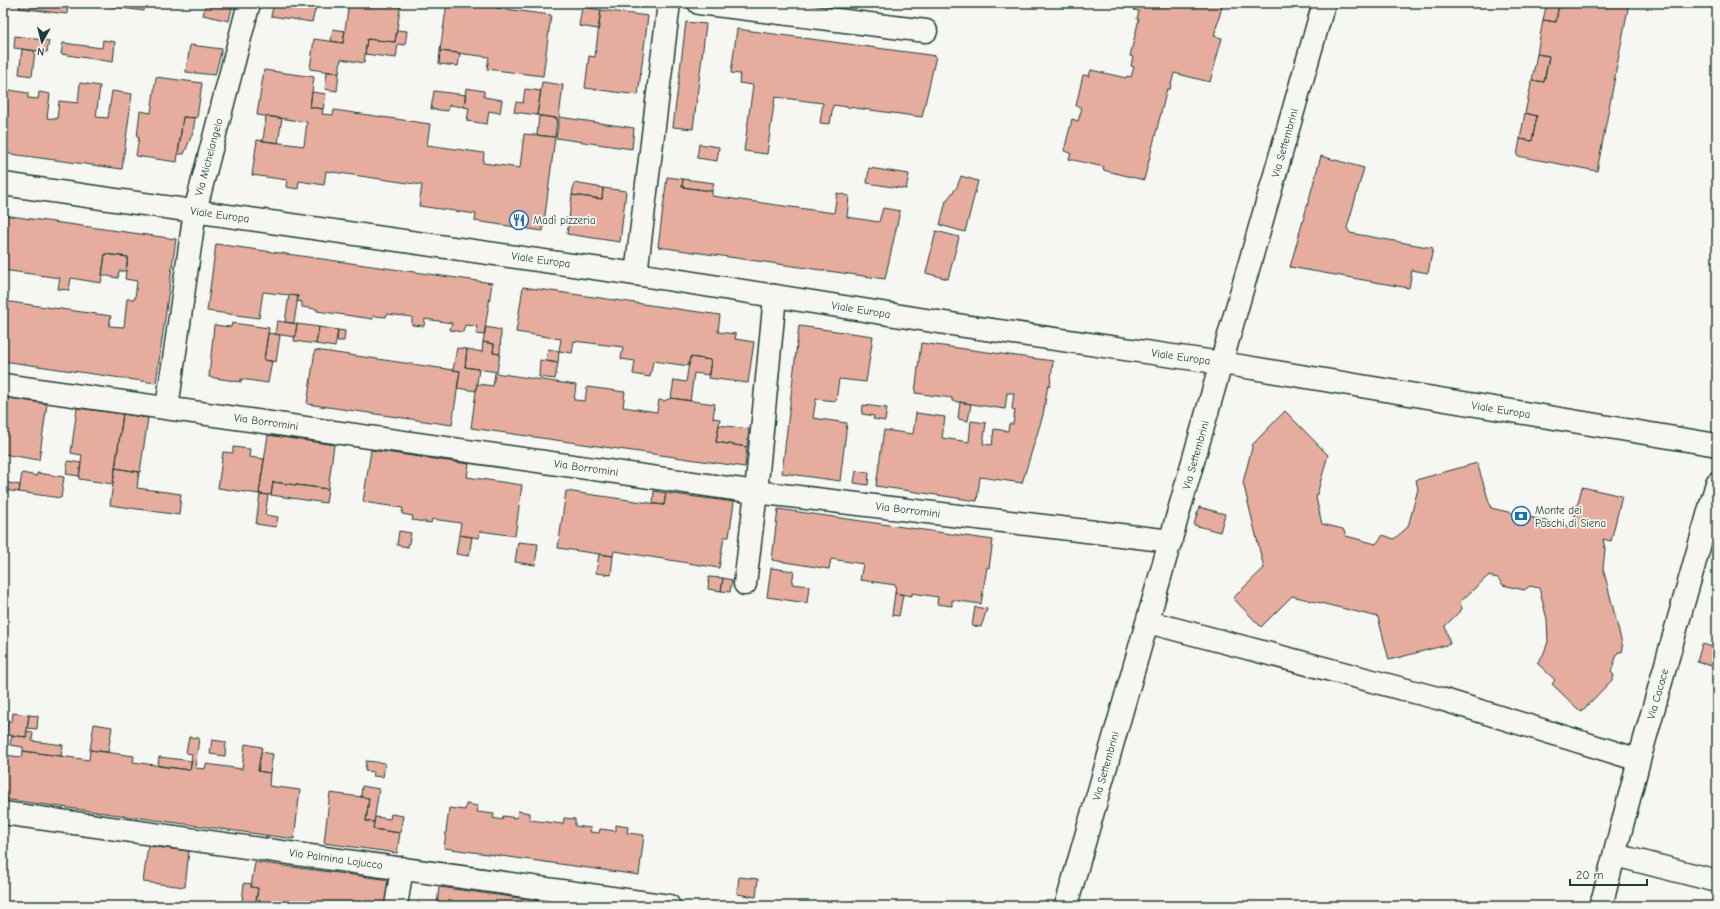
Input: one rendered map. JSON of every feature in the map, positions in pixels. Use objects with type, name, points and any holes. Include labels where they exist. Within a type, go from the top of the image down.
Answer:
[{"type":"street","name":"Via Michelangelo","points":[[168,408],[195,211],[249,3]]},
{"type":"street","points":[[636,274],[669,3]]},
{"type":"street","points":[[699,3],[926,31]]},
{"type":"street","name":"Via Settembrini","points":[[1066,906],[1324,3]]},
{"type":"street","name":"Viale Europa","points":[[3,184],[636,274],[964,326],[1222,363],[1717,445]]},
{"type":"street","points":[[745,584],[756,492],[775,296]]},
{"type":"street","name":"Via Borromini","points":[[3,385],[756,492],[1171,541]]},
{"type":"street","name":"Via Cacace","points":[[1601,906],[1639,760],[1717,483]]},
{"type":"street","points":[[1148,622],[1441,699],[1639,760]]},
{"type":"street","name":"Via Palmina Lojucco","points":[[3,813],[669,906]]},
{"type":"street","points":[[1615,855],[1717,881]]},
{"type":"street","points":[[396,906],[402,868]]},
{"type":"building","points":[[20,3],[68,3],[67,14],[19,8]]},
{"type":"building","points":[[86,3],[145,3],[144,11]]},
{"type":"building","points":[[206,3],[233,3],[229,21],[203,15]]},
{"type":"building","points":[[274,3],[317,3],[312,22],[271,16]]},
{"type":"building","points":[[349,3],[401,3],[395,42],[367,39],[364,63],[341,59],[339,73],[310,69],[314,39],[343,43]]},
{"type":"building","points":[[447,3],[497,3],[496,8],[551,15],[543,76],[487,69],[489,57],[440,51]]},
{"type":"building","points":[[1136,3],[1223,3],[1214,36],[1222,38],[1210,82],[1174,73],[1170,89],[1167,89],[1144,180],[1103,170],[1104,167],[1069,159],[1071,153],[1064,151],[1072,119],[1078,121],[1082,108],[1076,106],[1083,75],[1089,76],[1091,70],[1126,78],[1127,76],[1131,77],[1134,67],[1131,66],[1133,57],[1130,56],[1139,19],[1137,19],[1139,11],[1134,10]]},
{"type":"building","points":[[1547,3],[1559,3],[1556,22],[1543,20]]},
{"type":"building","points":[[1559,3],[1629,3],[1597,171],[1517,156],[1520,139],[1532,141],[1537,116],[1525,113],[1532,80],[1544,82],[1549,56],[1537,54],[1543,20],[1556,22]]},
{"type":"building","points":[[582,7],[601,10],[598,29],[579,26]]},
{"type":"building","points":[[601,10],[648,16],[638,95],[585,88],[589,56],[595,57]]},
{"type":"building","points":[[686,22],[706,24],[693,129],[673,127]]},
{"type":"building","points":[[333,29],[345,31],[343,43],[331,41]]},
{"type":"building","points":[[737,29],[936,56],[922,117],[833,105],[830,124],[820,123],[823,103],[775,97],[767,154],[744,151],[753,85],[739,83],[740,74],[731,73]]},
{"type":"building","points":[[397,30],[407,31],[405,45],[398,44],[396,58],[365,54],[367,39],[395,42]]},
{"type":"building","points":[[15,36],[49,41],[47,52],[14,48]]},
{"type":"building","points":[[103,40],[115,42],[113,62],[61,54],[63,43],[102,48]]},
{"type":"building","points":[[190,45],[222,49],[215,75],[186,72]]},
{"type":"building","points":[[22,49],[35,51],[32,76],[19,74]]},
{"type":"building","points":[[440,51],[460,53],[458,66],[439,64]]},
{"type":"building","points":[[1537,54],[1549,56],[1544,82],[1532,80]]},
{"type":"building","points":[[264,70],[314,77],[310,107],[323,109],[322,114],[333,115],[334,110],[430,124],[427,145],[484,153],[483,163],[520,168],[524,134],[555,137],[543,231],[475,221],[476,214],[419,206],[422,185],[326,171],[324,185],[299,181],[298,189],[286,187],[287,180],[252,175],[257,140],[304,146],[307,122],[257,115]]},
{"type":"building","points":[[327,72],[339,73],[337,91],[325,89]]},
{"type":"building","points":[[156,77],[202,83],[197,118],[183,117],[177,162],[136,156],[139,137],[137,137],[140,111],[151,113]]},
{"type":"building","points":[[542,82],[563,85],[559,117],[634,128],[632,149],[556,138],[559,119],[537,115]]},
{"type":"building","points":[[80,83],[100,86],[96,117],[108,118],[112,91],[132,94],[122,169],[3,153],[3,89],[28,93],[28,98],[38,99],[39,92],[50,94],[47,118],[57,119],[59,101],[78,103]]},
{"type":"building","points":[[466,88],[484,91],[484,97],[502,100],[500,113],[489,111],[487,124],[467,121],[469,108],[464,107]]},
{"type":"building","points":[[525,89],[541,91],[537,115],[514,112],[516,102],[523,103]]},
{"type":"building","points":[[434,91],[466,95],[464,107],[449,105],[448,111],[431,109]]},
{"type":"building","points":[[312,92],[326,94],[323,109],[310,107]]},
{"type":"building","points":[[1525,113],[1537,116],[1532,141],[1520,139]]},
{"type":"building","points":[[266,116],[282,118],[278,143],[263,141]]},
{"type":"building","points":[[539,116],[557,118],[555,137],[537,135]]},
{"type":"building","points":[[183,117],[195,118],[193,132],[184,154],[178,154]]},
{"type":"building","points":[[699,144],[719,147],[717,161],[697,158]]},
{"type":"building","points":[[1321,156],[1364,168],[1347,228],[1350,233],[1433,248],[1428,273],[1412,270],[1409,288],[1290,267]]},
{"type":"building","points":[[869,168],[909,174],[906,189],[867,183]]},
{"type":"building","points":[[961,176],[978,181],[965,232],[940,225],[946,201],[957,187]]},
{"type":"building","points":[[667,177],[683,179],[682,187],[712,191],[712,196],[834,213],[837,193],[849,196],[847,217],[879,222],[883,208],[900,211],[885,279],[658,247]]},
{"type":"building","points":[[683,179],[714,183],[712,191],[682,187]]},
{"type":"building","points":[[574,183],[603,188],[602,199],[572,195]]},
{"type":"building","points":[[603,188],[626,191],[620,242],[567,234],[572,195],[602,199]]},
{"type":"building","points":[[3,215],[176,239],[156,383],[3,361],[3,301],[111,316],[109,326],[124,327],[127,299],[135,299],[137,281],[125,279],[128,257],[105,254],[101,283],[71,278],[69,290],[58,289],[60,278],[3,270]]},
{"type":"building","points":[[936,231],[959,237],[948,279],[926,273]]},
{"type":"building","points":[[216,244],[492,283],[484,335],[476,334],[477,326],[465,325],[463,332],[450,330],[452,323],[425,319],[424,326],[412,325],[412,317],[387,314],[386,317],[373,316],[373,319],[317,311],[317,309],[302,307],[302,302],[297,301],[298,296],[263,292],[259,318],[207,311]]},
{"type":"building","points":[[105,254],[128,257],[126,271],[119,271],[118,278],[102,275]]},
{"type":"building","points":[[523,287],[720,315],[718,332],[736,334],[735,339],[754,342],[748,383],[708,378],[711,360],[690,357],[689,366],[653,361],[650,377],[633,374],[635,361],[621,359],[623,347],[574,341],[572,353],[559,351],[561,339],[516,332]]},
{"type":"building","points":[[289,295],[298,296],[294,323],[285,322]]},
{"type":"building","points":[[277,321],[297,324],[295,337],[275,334]]},
{"type":"building","points":[[232,323],[269,328],[264,360],[272,361],[268,383],[241,379],[241,382],[209,377],[214,325],[231,327]]},
{"type":"building","points":[[297,324],[319,327],[316,344],[294,341]]},
{"type":"building","points":[[799,326],[873,336],[866,382],[839,379],[836,401],[816,399],[813,418],[847,423],[840,481],[782,473]]},
{"type":"building","points":[[319,327],[338,330],[335,347],[316,344]]},
{"type":"building","points":[[486,327],[501,330],[500,354],[493,353],[494,344],[483,342]]},
{"type":"building","points":[[338,330],[345,331],[344,341],[337,341]]},
{"type":"building","points":[[268,333],[280,335],[276,362],[264,360]]},
{"type":"building","points":[[483,342],[494,344],[493,353],[500,354],[497,372],[465,367],[467,349],[482,352]]},
{"type":"building","points":[[921,343],[1053,361],[1050,386],[1048,385],[1043,415],[1022,483],[980,477],[977,501],[876,486],[884,430],[913,434],[916,413],[945,417],[942,438],[969,442],[971,421],[986,423],[983,444],[992,445],[994,429],[1008,431],[1009,424],[1013,424],[1015,410],[1012,409],[1014,393],[1007,393],[1005,409],[952,401],[952,398],[915,393]]},
{"type":"building","points":[[457,348],[467,349],[465,367],[479,369],[476,391],[457,388],[460,371],[453,370]]},
{"type":"building","points":[[548,349],[559,351],[558,363],[546,361]]},
{"type":"building","points":[[315,350],[460,371],[452,425],[307,404]]},
{"type":"building","points":[[690,357],[711,360],[709,375],[694,373],[690,401],[671,398],[674,380],[686,382]]},
{"type":"building","points":[[540,360],[558,363],[555,379],[539,377]]},
{"type":"building","points":[[495,373],[576,385],[574,400],[585,401],[587,387],[625,392],[623,407],[657,412],[659,400],[664,401],[671,398],[715,404],[713,418],[720,419],[716,442],[747,447],[745,467],[471,428],[477,384],[493,386]]},
{"type":"building","points":[[3,397],[47,404],[39,460],[3,454]]},
{"type":"building","points":[[960,402],[971,404],[968,421],[958,419]]},
{"type":"building","points":[[863,405],[887,408],[885,421],[873,419],[874,416],[862,414]]},
{"type":"building","points":[[77,408],[123,414],[113,484],[79,479],[82,455],[71,453]]},
{"type":"building","points":[[1285,411],[1328,455],[1316,498],[1322,524],[1343,529],[1346,536],[1376,544],[1383,535],[1394,539],[1408,527],[1418,489],[1416,480],[1477,463],[1491,508],[1572,527],[1582,487],[1622,496],[1611,541],[1603,539],[1605,549],[1603,568],[1623,648],[1622,652],[1618,652],[1611,672],[1614,675],[1613,679],[1581,712],[1552,684],[1555,680],[1537,663],[1543,655],[1548,642],[1547,619],[1539,588],[1530,586],[1524,590],[1503,585],[1498,578],[1488,576],[1460,602],[1462,609],[1445,626],[1450,644],[1389,660],[1378,617],[1292,596],[1261,627],[1233,598],[1264,568],[1243,482],[1253,444]]},
{"type":"building","points":[[123,414],[148,418],[140,472],[115,468]]},
{"type":"building","points":[[719,425],[749,429],[747,447],[716,442]]},
{"type":"building","points":[[268,435],[334,445],[328,489],[273,482],[271,495],[259,494]]},
{"type":"building","points":[[233,447],[250,449],[249,457],[264,459],[259,494],[218,488],[223,452],[233,453]]},
{"type":"building","points":[[371,450],[469,464],[467,477],[522,485],[515,536],[480,531],[479,538],[459,535],[461,523],[432,519],[431,523],[412,520],[413,516],[402,514],[403,508],[363,502]]},
{"type":"building","points":[[68,461],[81,463],[79,476],[66,474]]},
{"type":"building","points":[[115,468],[139,472],[137,488],[181,494],[179,515],[110,505]]},
{"type":"building","points":[[856,471],[869,473],[868,485],[854,483]]},
{"type":"building","points":[[22,473],[37,476],[37,473],[64,477],[61,498],[19,492]]},
{"type":"building","points":[[3,482],[20,485],[19,492],[3,490]]},
{"type":"building","points":[[273,482],[328,489],[326,503],[271,495]]},
{"type":"building","points":[[566,491],[664,505],[666,493],[734,502],[729,537],[724,537],[719,568],[614,551],[613,556],[558,548]]},
{"type":"building","points":[[654,491],[666,493],[664,505],[653,504]]},
{"type":"building","points":[[260,494],[268,495],[265,515],[278,517],[276,527],[256,524]]},
{"type":"building","points":[[1199,507],[1225,514],[1220,532],[1194,525]]},
{"type":"building","points":[[778,509],[993,540],[989,568],[987,567],[981,604],[952,600],[952,606],[937,604],[938,597],[912,593],[912,596],[895,593],[896,585],[860,580],[863,564],[831,559],[829,569],[772,560]]},
{"type":"building","points":[[399,531],[411,533],[408,547],[397,545]]},
{"type":"building","points":[[459,535],[472,537],[469,556],[456,554]]},
{"type":"building","points":[[518,542],[538,544],[535,565],[515,562]]},
{"type":"building","points":[[599,554],[613,556],[611,575],[596,573]]},
{"type":"building","points":[[771,568],[794,571],[792,584],[809,586],[807,603],[767,597]]},
{"type":"building","points":[[709,577],[723,578],[721,591],[708,589]]},
{"type":"building","points":[[723,578],[732,580],[730,592],[721,591]]},
{"type":"building","points":[[895,593],[903,595],[899,616],[892,615]]},
{"type":"building","points":[[975,607],[987,609],[981,627],[972,626]]},
{"type":"building","points":[[1702,644],[1717,648],[1716,667],[1697,662]]},
{"type":"building","points":[[13,713],[29,715],[26,737],[6,735],[8,721],[12,721]]},
{"type":"building","points":[[29,715],[38,716],[37,729],[27,728]]},
{"type":"building","points":[[94,724],[112,727],[108,752],[90,750]]},
{"type":"building","points":[[27,731],[33,732],[32,741],[63,745],[61,756],[23,751],[23,747],[10,745],[12,735],[26,737]]},
{"type":"building","points":[[189,737],[199,738],[195,768],[205,769],[206,764],[242,769],[245,744],[262,747],[258,771],[270,773],[269,786],[300,790],[294,839],[3,799],[3,755],[22,757],[23,751],[89,760],[90,750],[134,756],[133,762],[190,770],[192,754],[186,753]]},
{"type":"building","points":[[212,740],[226,742],[225,756],[210,754]]},
{"type":"building","points":[[261,752],[273,754],[270,773],[258,771]]},
{"type":"building","points":[[159,757],[192,761],[190,770],[158,766]]},
{"type":"building","points":[[366,761],[385,763],[383,777],[373,776],[374,772],[365,771]]},
{"type":"building","points":[[362,786],[379,789],[374,822],[366,821],[369,798],[361,797]]},
{"type":"building","points":[[330,793],[369,798],[366,821],[374,822],[373,829],[400,833],[397,853],[324,843]]},
{"type":"building","points":[[466,804],[478,806],[477,812],[494,814],[493,818],[502,820],[503,816],[517,818],[518,811],[530,813],[530,820],[563,824],[564,818],[575,819],[575,826],[591,828],[590,832],[599,833],[600,829],[616,831],[616,825],[628,827],[627,833],[644,835],[639,875],[444,848],[449,808],[465,810]]},
{"type":"building","points":[[391,814],[403,816],[400,833],[373,829],[375,817],[390,819]]},
{"type":"building","points":[[148,846],[189,851],[185,887],[143,882]]},
{"type":"building","points":[[255,862],[390,880],[387,906],[255,906],[258,888],[251,887]]},
{"type":"building","points":[[739,877],[758,879],[756,897],[737,894]]},
{"type":"building","points":[[244,883],[252,884],[251,887],[258,888],[256,904],[242,902]]},
{"type":"building","points":[[439,887],[577,906],[437,906]]},
{"type":"place","name":"Madì pizzeria","points":[[519,220]]},
{"type":"place","name":"Monte dei Paschi di Siena","points":[[1521,516]]}]
